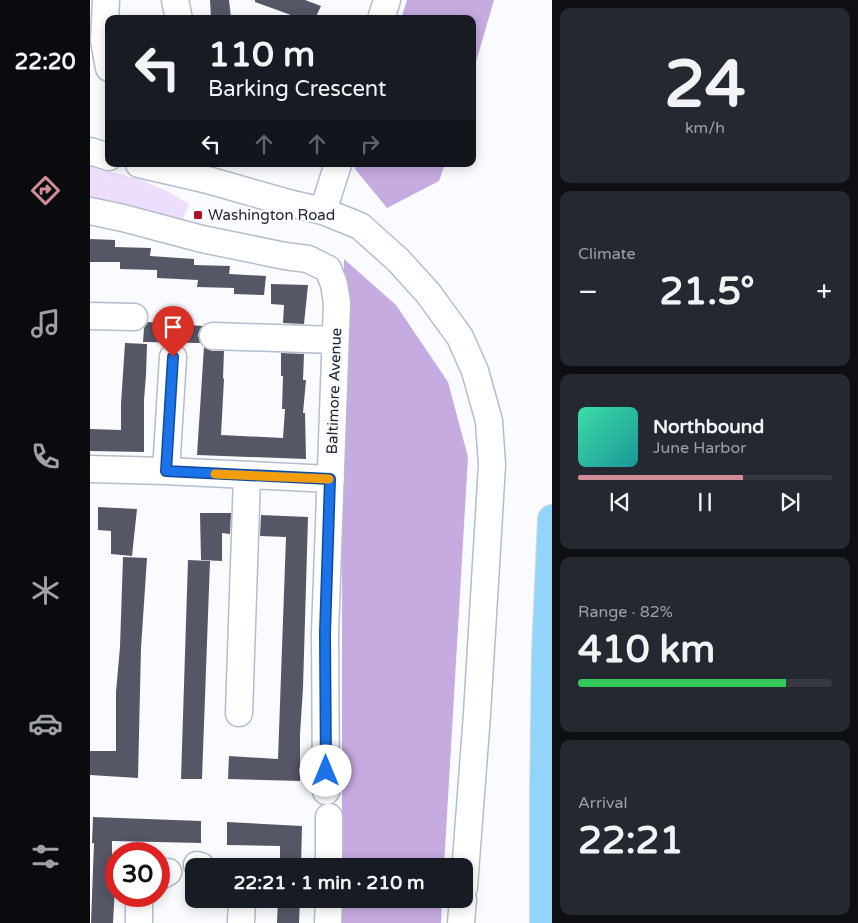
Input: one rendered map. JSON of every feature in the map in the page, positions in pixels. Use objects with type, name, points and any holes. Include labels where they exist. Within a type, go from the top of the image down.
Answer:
[{"type":"highway","points":[[544,917],[546,652],[552,519]]},
{"type":"street","points":[[175,0],[178,15]]},
{"type":"street","points":[[382,15],[387,0]]},
{"type":"street","points":[[100,12],[105,46]]},
{"type":"street","points":[[90,151],[105,156]]},
{"type":"street","points":[[152,167],[323,211],[360,226],[398,260],[428,293],[460,337],[475,371],[489,421],[492,465],[466,858]]},
{"type":"street","points":[[323,211],[337,167]]},
{"type":"street","name":"Baltimore Avenue","points":[[90,210],[202,239],[308,259],[328,269],[334,284],[337,303],[325,633],[326,791]]},
{"type":"street","points":[[90,316],[134,317]]},
{"type":"street","points":[[213,336],[335,340]]},
{"type":"street","points":[[166,471],[173,357]]},
{"type":"street","points":[[90,469],[330,479]]},
{"type":"street","points":[[239,713],[247,476]]},
{"type":"street","points":[[329,817],[329,858]]},
{"type":"street","points":[[139,907],[139,923]]},
{"type":"street","points":[[241,923],[242,908]]},
{"type":"street","points":[[328,908],[328,923]]},
{"type":"street","points":[[461,923],[462,908]]},
{"type":"shaded area","points":[[407,0],[494,0],[476,62],[476,15],[402,15]]},
{"type":"shaded area","points":[[90,166],[141,180],[169,192],[189,204],[181,224],[90,203]]},
{"type":"shaded area","points":[[355,167],[444,167],[439,181],[387,208],[355,169]]},
{"type":"shaded area","points":[[344,259],[396,305],[448,382],[468,457],[444,858],[342,858]]},
{"type":"shaded area","points":[[342,908],[442,908],[441,923],[342,923]]},
{"type":"building","points":[[210,0],[229,0],[231,15],[211,15]]},
{"type":"building","points":[[255,0],[305,0],[321,6],[317,15],[291,15],[255,2]]},
{"type":"building","points":[[90,239],[115,240],[115,247],[151,248],[150,256],[194,259],[194,265],[230,266],[229,274],[266,276],[264,295],[234,294],[234,288],[197,287],[198,280],[157,278],[157,270],[120,269],[120,262],[90,262]]},
{"type":"building","points":[[271,284],[308,285],[304,324],[283,323],[284,305],[271,304]]},
{"type":"building","points":[[148,322],[203,326],[198,335],[200,343],[143,342],[144,328]]},
{"type":"building","points":[[125,343],[147,344],[144,452],[90,451],[90,429],[121,430]]},
{"type":"building","points":[[204,347],[212,351],[224,351],[221,435],[283,438],[285,409],[282,409],[283,376],[281,376],[281,353],[304,354],[303,380],[306,380],[303,413],[305,413],[306,459],[197,455]]},
{"type":"building","points":[[98,507],[137,509],[132,556],[111,554],[111,531],[98,530]]},
{"type":"building","points":[[200,513],[231,513],[230,534],[222,533],[222,561],[201,560]]},
{"type":"building","points":[[261,515],[308,517],[300,781],[228,779],[229,756],[278,759],[286,537],[260,536]]},
{"type":"building","points":[[123,557],[147,558],[141,648],[138,778],[90,775],[90,751],[116,751],[116,692],[120,647]]},
{"type":"building","points":[[188,560],[210,561],[202,779],[181,779]]},
{"type":"building","points":[[93,817],[201,821],[201,843],[105,842],[105,907],[114,907],[113,923],[91,923],[94,843],[92,843]]},
{"type":"building","points":[[227,822],[302,826],[301,858],[280,858],[280,846],[227,845]]},
{"type":"building","points":[[278,908],[300,908],[299,923],[277,923]]},
{"type":"slow traffic","points":[[215,474],[329,479]]},
{"type":"place","name":"Washington Road","points":[[198,215]]},
{"type":"route","points":[[173,357],[166,471],[330,479],[325,633],[326,771]]}]
